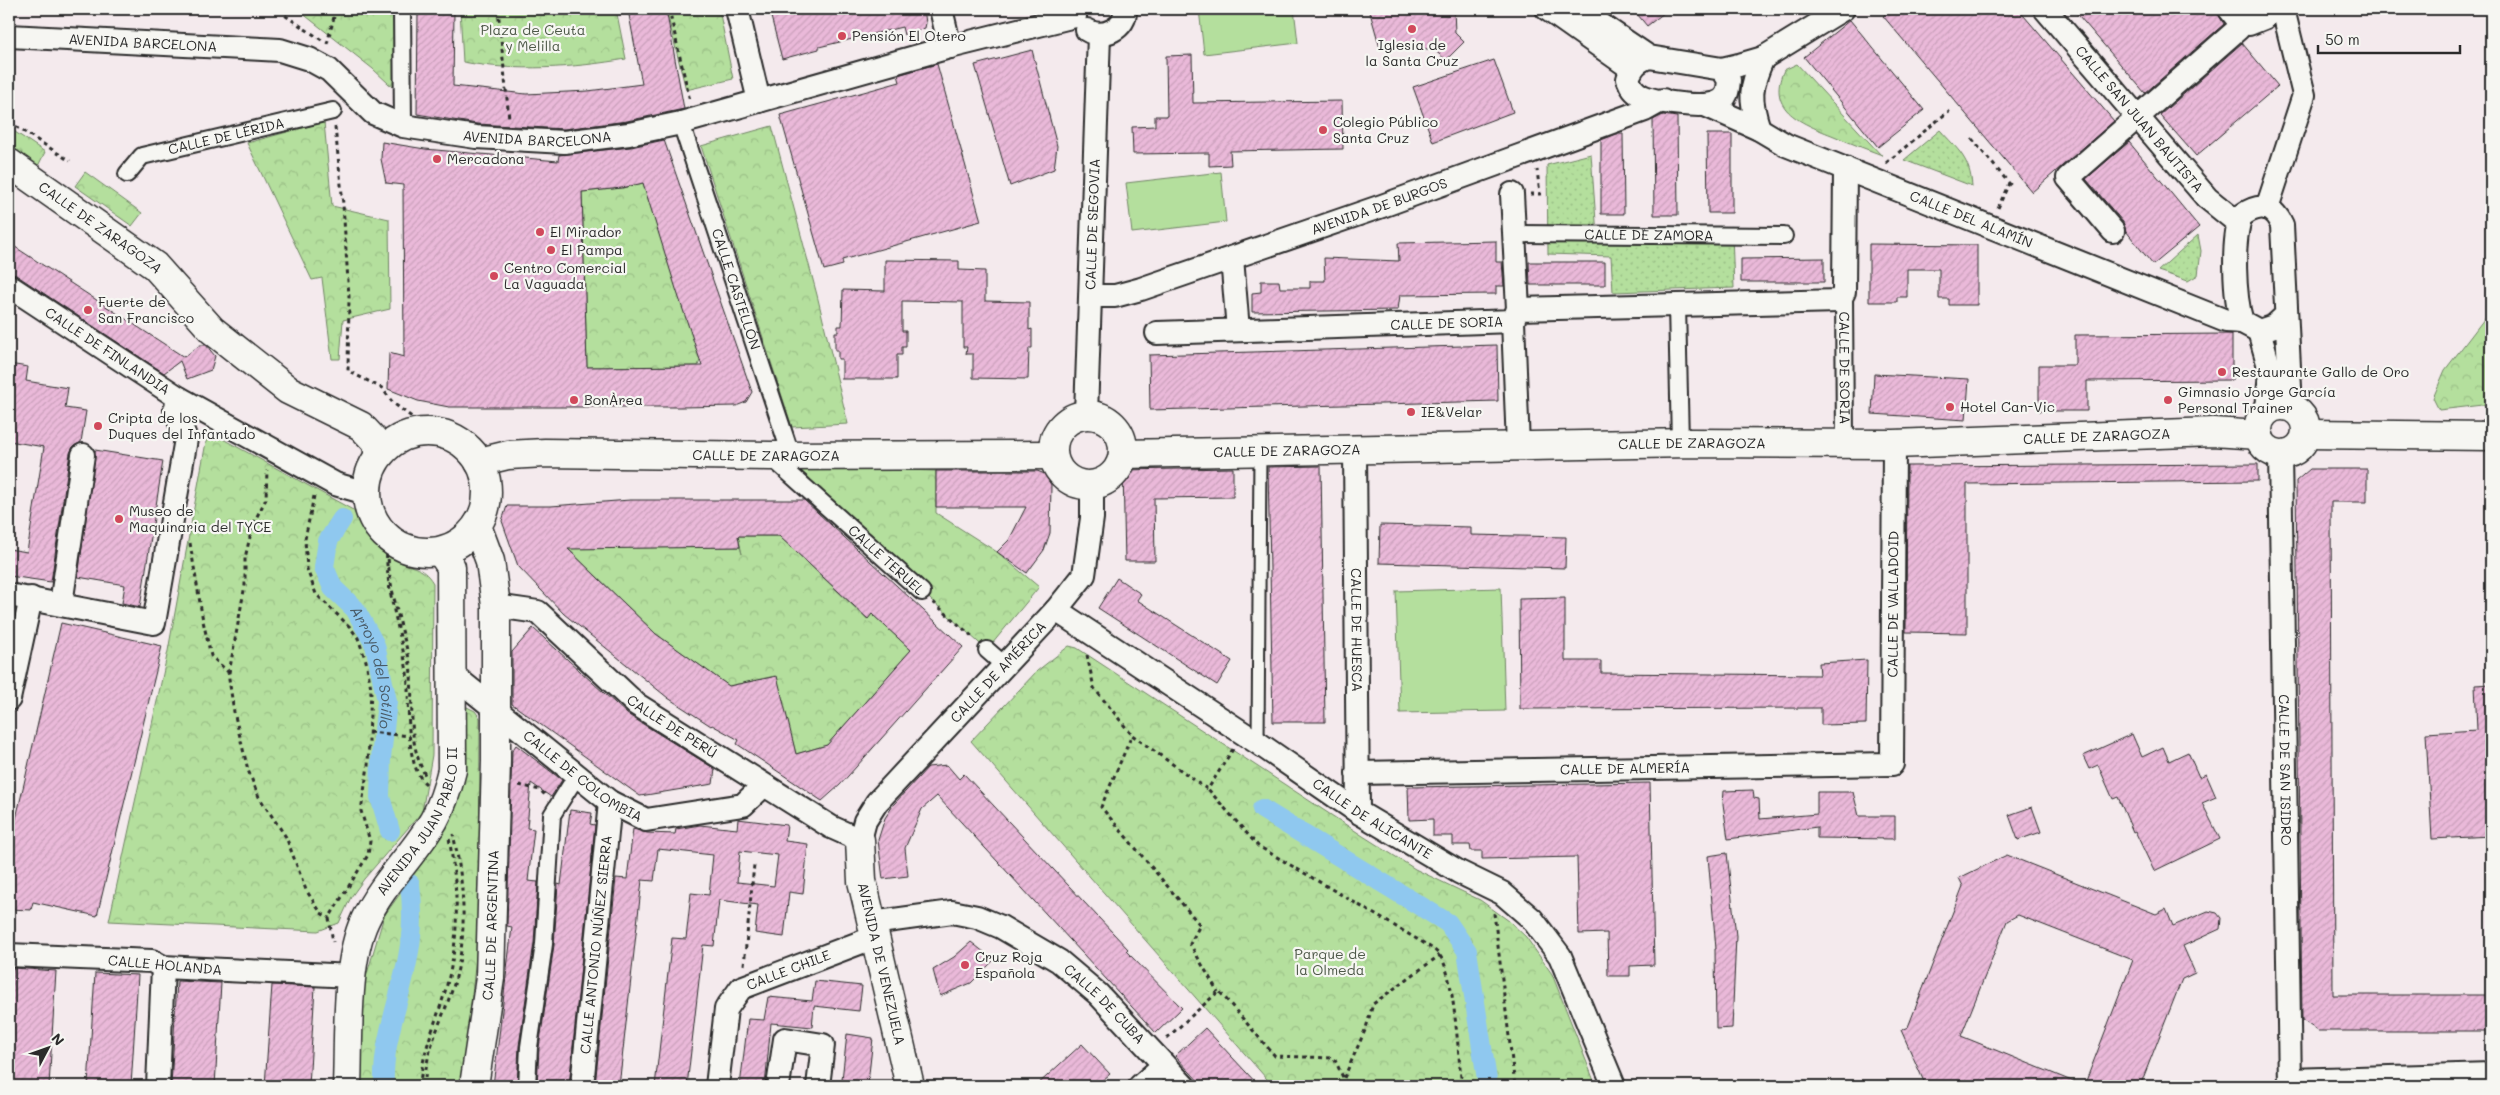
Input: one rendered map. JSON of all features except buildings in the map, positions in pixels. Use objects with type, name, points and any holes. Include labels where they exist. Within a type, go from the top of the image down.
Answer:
[{"type":"street","points":[[402,9],[403,126]]},
{"type":"street","points":[[737,9],[759,101]]},
{"type":"street","points":[[941,9],[950,47]]},
{"type":"street","points":[[1075,12],[1079,24],[1089,32],[1099,34],[1109,33],[1122,23],[1126,9]]},
{"type":"street","points":[[1547,9],[1640,63],[1722,69],[1764,58],[1843,9]]},
{"type":"street","points":[[1578,9],[1640,63]]},
{"type":"street","name":"CALLE SAN JUAN BAUTISTA","points":[[2045,9],[2207,198],[2238,223]]},
{"type":"street","points":[[2234,14],[2249,24],[2264,18],[2274,9]]},
{"type":"street","points":[[2267,208],[2304,95],[2282,9]]},
{"type":"street","name":"AVENIDA BARCELONA","points":[[9,36],[280,50],[309,59],[329,70],[373,113],[403,126],[476,137],[564,142],[629,134],[687,121],[1075,12]]},
{"type":"street","points":[[2112,231],[2068,178],[2238,29],[2234,14]]},
{"type":"street","name":"CALLE DE SEGOVIA","points":[[1086,414],[1092,296],[1099,34]]},
{"type":"street","points":[[1759,128],[1752,107],[1751,88],[1764,58]]},
{"type":"street","name":"CALLE DEL ALAMÍN","points":[[1640,63],[1628,79],[1632,89],[1642,96],[1705,105],[1759,128],[1786,145],[2226,321],[2250,327]]},
{"type":"street","points":[[1705,105],[1718,102],[1727,94],[1729,80],[1722,69]]},
{"type":"street","name":"AVENIDA DE BURGOS","points":[[1092,296],[1114,296],[1132,292],[1232,258],[1382,206],[1645,110],[1663,100]]},
{"type":"street","name":"CALLE DE LÉRIDA","points":[[127,174],[142,156],[333,111]]},
{"type":"street","name":"CALLE CASTELLÓN","points":[[687,121],[780,455]]},
{"type":"street","name":"CALLE DE ZARAGOZA","points":[[9,163],[155,266],[212,330],[288,390],[361,426],[376,442],[380,454]]},
{"type":"street","name":"CALLE DE SORIA","points":[[1845,168],[1845,444]]},
{"type":"street","points":[[1512,194],[1518,446]]},
{"type":"street","points":[[2272,418],[2270,370],[2250,327],[2237,307],[2236,234],[2241,216],[2252,208],[2267,208],[2277,214],[2282,225],[2286,315],[2272,418],[2267,448],[2280,454],[2292,452],[2301,445],[2306,434],[2305,423],[2300,414],[2272,418]]},
{"type":"street","name":"CALLE DE ZAMORA","points":[[1514,234],[1784,236]]},
{"type":"street","points":[[1232,258],[1238,330]]},
{"type":"street","name":"CALLE DE FINLANDIA","points":[[9,286],[179,398],[318,476],[335,484],[366,493]]},
{"type":"street","name":"CALLE DE SORIA","points":[[1157,333],[1677,305],[1839,301],[1844,292]]},
{"type":"street","points":[[1677,305],[1680,443]]},
{"type":"street","points":[[2250,327],[2274,326],[2286,315]]},
{"type":"street","name":"CALLE DE ZARAGOZA","points":[[252,362],[300,381],[382,421],[406,435]]},
{"type":"street","points":[[9,595],[154,623],[186,438],[176,410],[179,398]]},
{"type":"street","points":[[1086,414],[1101,417],[1114,426],[1122,439],[1124,454],[1120,465],[1113,475],[1103,482],[1092,485],[1078,484],[1066,477],[1058,467],[1053,454],[1054,440],[1061,427],[1072,418],[1086,414]]},
{"type":"street","name":"CALLE DE ZARAGOZA","points":[[1124,454],[1680,443],[1894,444],[2213,432],[2272,418]]},
{"type":"street","points":[[423,432],[439,433],[455,439],[468,449],[479,462],[485,478],[487,494],[484,511],[477,526],[456,545],[441,552],[424,553],[404,548],[376,525],[369,510],[366,493],[372,466],[380,454],[392,443],[406,435],[423,432]]},
{"type":"street","points":[[2306,434],[2491,436]]},
{"type":"street","name":"CALLE DE VALLADOID","points":[[1892,764],[1894,444]]},
{"type":"street","name":"CALLE DE HUESCA","points":[[1355,449],[1358,812]]},
{"type":"street","name":"CALLE DE ZARAGOZA","points":[[479,462],[508,455],[545,453],[780,455],[1053,454]]},
{"type":"street","name":"CALLE DE SAN ISIDRO","points":[[2280,454],[2290,1083]]},
{"type":"street","points":[[61,604],[83,455]]},
{"type":"street","name":"CALLE TERUEL","points":[[780,455],[922,592]]},
{"type":"street","name":"CALLE DE AMÉRICA","points":[[860,840],[865,822],[877,802],[1056,610],[1084,575],[1092,518],[1092,485]]},
{"type":"street","name":"CALLE DE ARGENTINA","points":[[474,1086],[490,978],[496,768],[496,606],[490,560],[477,526]]},
{"type":"street","name":"AVENIDA JUAN PABLO II","points":[[347,1086],[352,976],[356,945],[369,912],[434,821],[445,796],[453,758],[451,567],[441,552]]},
{"type":"street","points":[[9,699],[31,598]]},
{"type":"street","name":"CALLE DE PERÚ","points":[[496,606],[538,612],[636,704],[763,786],[831,827],[860,840]]},
{"type":"street","name":"CALLE DE ALICANTE","points":[[1056,610],[1358,812],[1450,867],[1502,893],[1532,919],[1560,956],[1614,1086]]},
{"type":"street","points":[[987,650],[1004,665]]},
{"type":"street","name":"CALLE DE COLOMBIA","points":[[452,675],[610,802],[646,820],[743,805],[763,786]]},
{"type":"street","points":[[496,768],[517,742],[539,744]]},
{"type":"street","name":"CALLE DE ALMERÍA","points":[[1357,774],[1892,764]]},
{"type":"street","points":[[527,1086],[529,1047],[544,944],[552,815],[577,775]]},
{"type":"street","name":"CALLE ANTONIO NÚÑEZ SIERRA","points":[[582,1086],[610,802]]},
{"type":"street","name":"AVENIDA DE VENEZUELA","points":[[860,840],[859,858],[873,930],[910,1086]]},
{"type":"street","name":"CALLE DE CUBA","points":[[873,930],[952,912],[977,917],[1001,927],[1060,961],[1098,994],[1184,1086]]},
{"type":"street","name":"CALLE CHILE","points":[[718,1086],[726,1009],[741,988],[873,930]]},
{"type":"street","name":"CALLE HOLANDA","points":[[9,955],[152,962],[163,967],[352,976]]},
{"type":"street","points":[[158,1086],[163,967]]},
{"type":"street","points":[[778,1086],[785,1040],[823,1045],[818,1086]]},
{"type":"street","points":[[1140,1086],[1158,1058]]},
{"type":"street","points":[[2290,1083],[2491,1074]]},
{"type":"lane","points":[[1250,738],[1260,451]]},
{"type":"path","points":[[284,9],[283,14],[327,44]]},
{"type":"path","points":[[329,70],[327,44],[336,9]]},
{"type":"path","points":[[498,9],[512,139]]},
{"type":"path","points":[[669,9],[687,121]]},
{"type":"path","points":[[333,111],[343,204],[349,297],[348,371],[382,388],[392,403],[437,436],[452,442],[475,462],[483,485],[481,510],[466,533],[455,542],[442,546],[415,546],[390,538]]},
{"type":"path","points":[[1880,182],[1887,160],[1949,111]]},
{"type":"path","points":[[9,122],[70,161]]},
{"type":"path","points":[[1972,139],[2013,188]]},
{"type":"path","points":[[1512,194],[1540,194],[1535,150]]},
{"type":"path","points":[[1990,226],[2009,183]]},
{"type":"path","points":[[390,538],[388,551],[397,616],[410,664],[410,710],[415,752],[428,784],[423,781],[411,752],[407,667],[394,619],[386,568],[390,538],[374,508],[372,492],[375,472],[382,459],[394,447],[422,436],[437,436]]},
{"type":"path","points":[[229,676],[245,585],[245,558],[253,524],[266,499],[267,468],[262,444]]},
{"type":"path","points":[[318,476],[305,539],[307,569],[316,594],[350,627],[358,638],[366,661],[371,688],[366,790],[361,811],[370,841],[368,855],[329,918],[332,942],[356,945]]},
{"type":"path","points":[[190,535],[190,554],[211,656],[228,672],[234,712],[252,779],[260,797],[286,837],[306,890],[321,913],[329,918]]},
{"type":"path","name":"CALLE TERUEL","points":[[922,592],[987,650]]},
{"type":"path","points":[[1094,636],[1086,650],[1094,688],[1132,735],[1208,789],[1258,846],[1422,942],[1440,956],[1450,992],[1462,1086]]},
{"type":"path","points":[[369,732],[410,736]]},
{"type":"path","points":[[1132,735],[1101,807],[1200,925],[1190,944],[1218,992],[1275,1056],[1334,1058],[1347,1086]]},
{"type":"path","points":[[1208,789],[1250,738]]},
{"type":"path","points":[[496,768],[524,788],[540,790],[556,808]]},
{"type":"path","points":[[425,1086],[425,1070],[455,980],[464,926],[461,871],[451,825]]},
{"type":"path","points":[[420,1086],[421,1065],[450,973],[458,924],[448,833]]},
{"type":"path","points":[[741,988],[754,865]]},
{"type":"path","points":[[1491,887],[1515,1086]]},
{"type":"path","points":[[1344,1079],[1366,1028],[1373,1004],[1440,956]]},
{"type":"path","points":[[1158,1058],[1218,992]]},
{"type":"green space","points":[[297,9],[398,9],[396,87],[389,84],[373,69]]},
{"type":"green space","name":"Plaza de Ceuta y Melilla","points":[[460,9],[616,9],[626,59],[586,65],[545,68],[504,67],[463,62]]},
{"type":"green space","points":[[666,9],[719,9],[733,79],[686,90]]},
{"type":"green space","points":[[1199,9],[1294,9],[1298,43],[1204,54]]},
{"type":"green space","points":[[1797,64],[1880,154],[1811,126],[1791,114],[1784,106],[1780,96],[1779,84],[1784,70]]},
{"type":"green space","points":[[324,122],[332,206],[389,219],[390,309],[343,320],[340,359],[332,359],[322,278],[312,280],[247,143]]},
{"type":"green space","points":[[772,126],[817,295],[848,424],[792,427],[701,146]]},
{"type":"green space","points":[[9,128],[45,152],[38,166],[9,148]]},
{"type":"green space","points":[[1940,130],[1958,149],[1966,161],[1972,186],[1904,160]]},
{"type":"green space","points":[[1591,154],[1597,235],[1732,233],[1734,288],[1613,292],[1611,256],[1548,254],[1547,165]]},
{"type":"green space","points":[[85,172],[142,213],[132,226],[75,186]]},
{"type":"green space","points":[[1221,172],[1226,222],[1132,233],[1126,183]]},
{"type":"green space","points":[[643,183],[700,360],[698,366],[587,367],[582,192],[622,188]]},
{"type":"green space","points":[[2198,235],[2201,251],[2198,275],[2188,281],[2158,271]]},
{"type":"green space","points":[[2491,310],[2491,404],[2439,410],[2433,398],[2445,370]]},
{"type":"green space","points":[[208,431],[353,510],[365,530],[380,548],[392,558],[420,570],[433,583],[432,755],[422,812],[364,879],[351,897],[339,923],[318,931],[109,921],[168,651]]},
{"type":"green space","points":[[781,466],[936,471],[936,513],[997,552],[1039,587],[987,650]]},
{"type":"green space","points":[[550,531],[611,548],[740,547],[742,554],[738,536],[779,536],[867,619],[872,614],[911,650],[827,745],[796,754],[775,676],[729,686],[656,634]]},
{"type":"green space","points":[[1501,588],[1505,711],[1400,713],[1396,591]]},
{"type":"green space","name":"Parque de la Olmeda","points":[[1069,646],[1077,648],[1415,869],[1480,900],[1509,921],[1526,937],[1552,974],[1596,1086],[1273,1086],[971,741],[1037,671]]},
{"type":"green space","points":[[467,707],[475,711],[480,718],[479,930],[462,1086],[361,1086],[364,984],[384,916],[430,852],[447,822],[463,713]]},
{"type":"waterway","name":"Arroyo del Sotillo","points":[[342,519],[328,541],[324,567],[333,588],[355,609],[375,645],[387,701],[381,758],[380,797],[390,831]]},
{"type":"waterway","points":[[1262,809],[1448,923],[1467,951],[1488,1086]]},
{"type":"waterway","name":"Arroyo del Sotillo","points":[[384,1086],[386,1053],[405,973],[411,938],[410,884]]},
{"type":"place","name":"Iglesia de la Santa Cruz","points":[[1412,29]]},
{"type":"place","name":"Pensión El Otero","points":[[842,36]]},
{"type":"place","name":"Colegio Público Santa Cruz","points":[[1323,130]]},
{"type":"place","name":"Mercadona","points":[[437,159]]},
{"type":"place","name":"El Mirador","points":[[540,232]]},
{"type":"place","name":"El Pampa","points":[[551,250]]},
{"type":"place","name":"Centro Comercial La Vaguada","points":[[494,276]]},
{"type":"place","name":"Fuerte de San Francisco","points":[[88,310]]},
{"type":"place","name":"Restaurante Gallo de Oro","points":[[2222,372]]},
{"type":"place","name":"BonÀrea","points":[[574,400]]},
{"type":"place","name":"Gimnasio Jorge García Personal Trainer","points":[[2168,400]]},
{"type":"place","name":"Hotel Can-Vic","points":[[1950,407]]},
{"type":"place","name":"IE&Velar","points":[[1411,412]]},
{"type":"place","name":"Cripta de los Duques del Infantado","points":[[98,426]]},
{"type":"place","name":"Museo de Maquinaria del TYCE","points":[[119,519]]},
{"type":"place","name":"Cruz Roja Española","points":[[965,965]]}]
